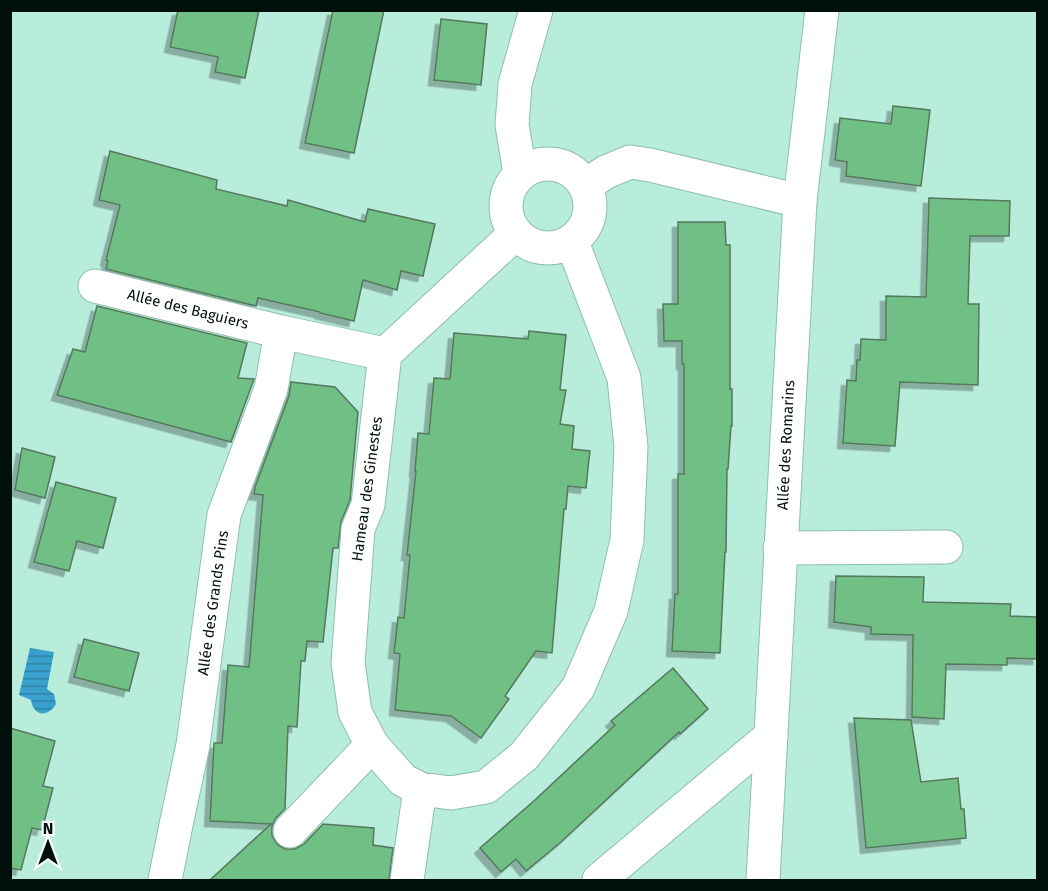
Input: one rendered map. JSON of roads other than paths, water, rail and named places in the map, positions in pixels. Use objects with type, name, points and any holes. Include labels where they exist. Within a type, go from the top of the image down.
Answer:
[{"type":"street","points":[[520,173],[512,125],[515,84],[536,10]]},
{"type":"street","name":"Allée des Romarins","points":[[763,880],[800,201],[822,10]]},
{"type":"street","points":[[586,185],[606,172],[630,162],[800,201]]},
{"type":"street","points":[[544,163],[568,168],[586,185],[591,205],[586,226],[572,242],[552,249],[532,245],[515,234],[506,213],[507,191],[520,173],[544,163]]},
{"type":"street","points":[[385,354],[515,234]]},
{"type":"street","name":"Hameau des Ginestes","points":[[385,354],[368,505],[358,529],[348,663],[355,712],[372,745],[403,780],[420,789],[451,793],[486,787],[524,756],[578,688],[611,611],[627,540],[632,447],[624,378],[572,242]]},
{"type":"street","name":"Allée des Baguiers","points":[[96,286],[281,332],[385,354]]},
{"type":"street","name":"Allée des Grands Pins","points":[[165,880],[193,745],[224,516],[271,389],[281,332]]},
{"type":"street","points":[[780,548],[946,546]]},
{"type":"street","points":[[599,880],[771,736]]},
{"type":"street","points":[[290,831],[372,745]]},
{"type":"street","points":[[407,880],[420,789]]},
{"type":"water","points":[[30,648],[54,652],[47,689],[54,694],[56,704],[49,712],[38,712],[31,700],[19,695]]}]
